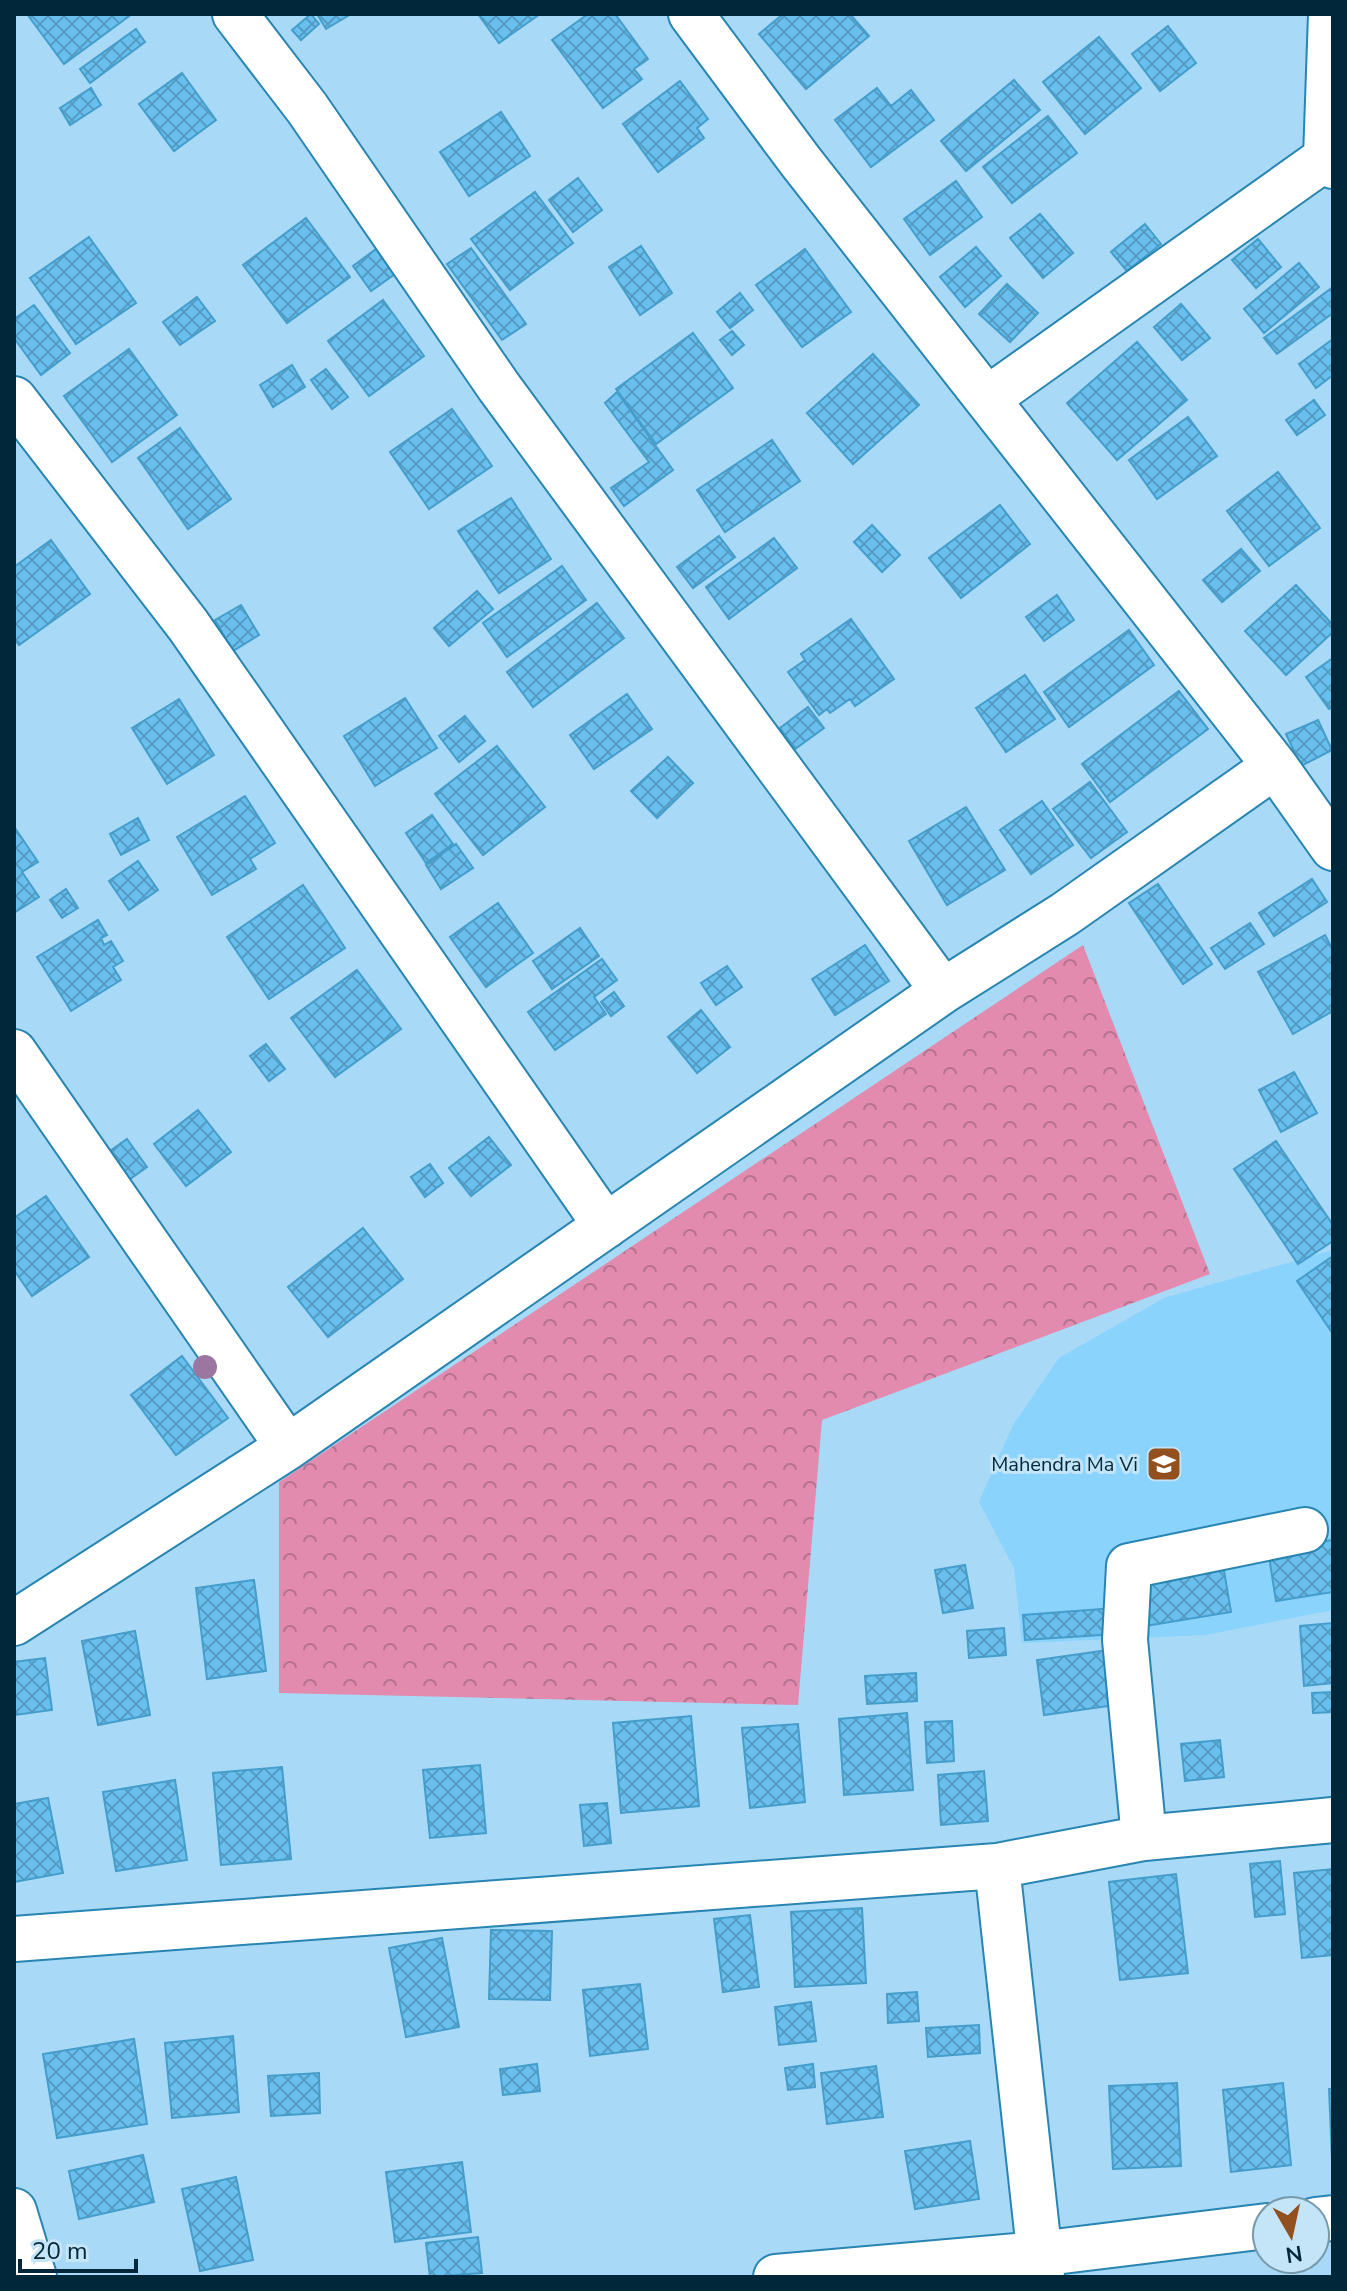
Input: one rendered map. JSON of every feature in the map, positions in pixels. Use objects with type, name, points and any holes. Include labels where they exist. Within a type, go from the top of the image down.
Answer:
[{"type":"street","points":[[235,14],[307,108],[499,387],[943,991]]},
{"type":"street","points":[[691,14],[801,162],[1275,766],[1333,848]]},
{"type":"street","points":[[987,399],[1330,162],[1331,14]]},
{"type":"street","points":[[14,399],[188,625],[606,1226]]},
{"type":"street","points":[[14,1623],[288,1447],[943,991],[1065,914],[1275,766]]},
{"type":"street","points":[[14,1052],[288,1447]]},
{"type":"street","points":[[1144,1838],[1125,1640],[1129,1566],[1305,1530]]},
{"type":"street","points":[[14,1939],[997,1866],[1144,1838],[1333,1820]]},
{"type":"street","points":[[997,1866],[1040,2266]]},
{"type":"street","points":[[14,2211],[34,2277]]},
{"type":"street","points":[[776,2277],[1040,2266],[1251,2229]]},
{"type":"shaded area","name":"Mahendra Ma Vi","points":[[1333,1250],[1333,1610],[1205,1635],[1022,1643],[1014,1568],[979,1502],[1013,1425],[1059,1358],[1164,1298]]},
{"type":"green space","points":[[1083,945],[1210,1274],[822,1420],[798,1705],[279,1693],[279,1482]]},
{"type":"building","points":[[27,14],[132,14],[64,64]]},
{"type":"building","points":[[311,14],[319,24],[301,40],[292,30]]},
{"type":"building","points":[[317,14],[351,14],[326,29]]},
{"type":"building","points":[[478,14],[540,14],[499,43]]},
{"type":"building","points":[[588,14],[615,14],[648,59],[634,69],[642,79],[603,108],[552,40]]},
{"type":"building","points":[[783,14],[850,14],[869,36],[806,89],[759,34]]},
{"type":"building","points":[[1168,26],[1196,63],[1160,91],[1132,54]]},
{"type":"building","points":[[136,29],[145,42],[90,83],[80,69]]},
{"type":"building","points":[[1099,37],[1141,88],[1085,134],[1043,82]]},
{"type":"building","points":[[182,73],[216,120],[174,151],[139,104]]},
{"type":"building","points":[[1014,80],[1040,110],[966,171],[941,141]]},
{"type":"building","points":[[680,81],[708,119],[697,128],[704,138],[658,172],[623,124]]},
{"type":"building","points":[[91,88],[101,105],[70,125],[60,108]]},
{"type":"building","points":[[877,88],[891,106],[911,90],[934,120],[871,167],[835,120]]},
{"type":"building","points":[[501,112],[530,156],[469,196],[440,152]]},
{"type":"building","points":[[1048,116],[1077,153],[1012,203],[983,167]]},
{"type":"building","points":[[578,178],[602,210],[573,232],[549,200]]},
{"type":"building","points":[[956,181],[982,217],[930,255],[904,219]]},
{"type":"building","points":[[535,192],[573,243],[510,290],[471,239]]},
{"type":"building","points":[[1040,214],[1073,253],[1043,278],[1010,238]]},
{"type":"building","points":[[306,218],[350,277],[287,323],[243,265]]},
{"type":"building","points":[[1145,224],[1161,244],[1127,271],[1111,252]]},
{"type":"building","points":[[89,237],[136,303],[76,344],[30,278]]},
{"type":"building","points":[[1258,239],[1281,267],[1256,288],[1232,260]]},
{"type":"building","points":[[641,246],[672,293],[640,315],[609,267]]},
{"type":"building","points":[[976,247],[1001,276],[965,307],[940,277]]},
{"type":"building","points":[[471,248],[526,324],[502,340],[447,264]]},
{"type":"building","points":[[376,249],[395,274],[371,291],[353,266]]},
{"type":"building","points":[[805,249],[851,312],[802,347],[756,285]]},
{"type":"building","points":[[1299,263],[1319,287],[1264,333],[1244,309]]},
{"type":"building","points":[[1007,284],[1038,313],[1010,342],[979,314]]},
{"type":"building","points":[[1333,287],[1333,313],[1277,354],[1264,338]]},
{"type":"building","points":[[740,293],[753,310],[730,328],[717,312]]},
{"type":"building","points":[[197,297],[215,321],[180,345],[163,322]]},
{"type":"building","points":[[383,300],[424,356],[369,396],[328,341]]},
{"type":"building","points":[[1181,304],[1210,338],[1182,360],[1154,327]]},
{"type":"building","points":[[34,305],[70,353],[41,375],[14,338],[14,319]]},
{"type":"building","points":[[732,331],[744,345],[732,355],[720,340]]},
{"type":"building","points":[[693,333],[733,388],[656,444],[616,389]]},
{"type":"building","points":[[1333,339],[1333,375],[1316,388],[1299,364]]},
{"type":"building","points":[[1137,342],[1187,400],[1117,460],[1067,403]]},
{"type":"building","points":[[129,349],[177,415],[112,462],[64,396]]},
{"type":"building","points":[[873,354],[919,405],[853,464],[807,413]]},
{"type":"building","points":[[292,365],[305,387],[273,407],[260,385]]},
{"type":"building","points":[[326,369],[348,397],[332,409],[311,380]]},
{"type":"building","points":[[617,392],[673,470],[624,506],[611,488],[649,462],[605,403]]},
{"type":"building","points":[[1314,400],[1325,415],[1297,435],[1286,420]]},
{"type":"building","points":[[452,409],[492,466],[429,509],[390,452]]},
{"type":"building","points":[[1188,417],[1217,456],[1157,499],[1129,460]]},
{"type":"building","points":[[180,428],[231,499],[188,529],[138,458]]},
{"type":"building","points":[[772,440],[800,481],[725,532],[697,490]]},
{"type":"building","points":[[1278,472],[1320,528],[1269,566],[1227,511]]},
{"type":"building","points":[[511,498],[551,559],[499,593],[458,531]]},
{"type":"building","points":[[1000,505],[1030,544],[961,598],[929,558]]},
{"type":"building","points":[[872,525],[900,555],[882,572],[854,542]]},
{"type":"building","points":[[719,536],[735,557],[693,588],[677,567]]},
{"type":"building","points":[[774,538],[797,568],[729,619],[706,587]]},
{"type":"building","points":[[51,540],[90,594],[19,645],[14,638],[14,567]]},
{"type":"building","points":[[1241,549],[1260,571],[1222,602],[1203,580]]},
{"type":"building","points":[[562,566],[586,600],[507,657],[483,623]]},
{"type":"building","points":[[1296,585],[1333,625],[1333,632],[1286,675],[1245,631]]},
{"type":"building","points":[[477,591],[493,609],[449,646],[434,628]]},
{"type":"building","points":[[1057,595],[1074,620],[1044,641],[1026,617]]},
{"type":"building","points":[[597,603],[624,638],[533,707],[507,672]]},
{"type":"building","points":[[241,605],[259,635],[233,651],[215,620]]},
{"type":"building","points":[[851,619],[894,679],[855,706],[850,699],[830,713],[827,709],[819,715],[788,672],[805,660],[801,654]]},
{"type":"building","points":[[1129,630],[1154,665],[1069,727],[1044,692]]},
{"type":"building","points":[[1333,658],[1333,707],[1329,709],[1306,677]]},
{"type":"building","points":[[1025,675],[1055,719],[1006,752],[976,708]]},
{"type":"building","points":[[1179,691],[1208,729],[1110,802],[1082,764]]},
{"type":"building","points":[[627,694],[652,729],[594,769],[570,735]]},
{"type":"building","points":[[405,698],[437,748],[375,786],[344,736]]},
{"type":"building","points":[[179,699],[214,755],[167,784],[132,728]]},
{"type":"building","points":[[808,707],[824,728],[795,749],[780,728]]},
{"type":"building","points":[[465,716],[485,741],[459,762],[439,736]]},
{"type":"building","points":[[1318,720],[1332,750],[1301,766],[1286,734]]},
{"type":"building","points":[[497,746],[545,807],[483,855],[435,794]]},
{"type":"building","points":[[668,757],[693,783],[657,818],[631,791]]},
{"type":"building","points":[[1090,782],[1127,832],[1091,858],[1053,809]]},
{"type":"building","points":[[245,796],[275,843],[250,859],[256,869],[212,895],[177,837]]},
{"type":"building","points":[[1042,801],[1073,845],[1031,874],[1000,830]]},
{"type":"building","points":[[966,807],[1005,870],[947,905],[909,841]]},
{"type":"building","points":[[432,815],[453,844],[426,863],[406,833]]},
{"type":"building","points":[[138,818],[149,840],[121,855],[110,834]]},
{"type":"building","points":[[15,828],[38,862],[22,872],[39,897],[14,913]]},
{"type":"building","points":[[456,844],[473,868],[441,889],[426,865]]},
{"type":"building","points":[[138,861],[158,890],[129,910],[109,881]]},
{"type":"building","points":[[1312,879],[1327,902],[1274,936],[1259,913]]},
{"type":"building","points":[[1158,884],[1212,964],[1183,984],[1129,903]]},
{"type":"building","points":[[303,885],[345,948],[269,999],[227,937]]},
{"type":"building","points":[[66,889],[78,908],[62,918],[50,900]]},
{"type":"building","points":[[498,903],[533,953],[486,987],[450,937]]},
{"type":"building","points":[[98,920],[107,935],[101,938],[104,945],[111,941],[123,961],[113,967],[121,980],[71,1011],[37,957]]},
{"type":"building","points":[[1250,923],[1264,944],[1225,969],[1211,948]]},
{"type":"building","points":[[580,928],[599,956],[552,989],[533,961]]},
{"type":"building","points":[[1325,935],[1333,950],[1333,1011],[1293,1034],[1258,972]]},
{"type":"building","points":[[865,945],[889,981],[835,1015],[812,979]]},
{"type":"building","points":[[602,959],[617,980],[594,997],[606,1014],[555,1050],[528,1012]]},
{"type":"building","points":[[727,966],[742,987],[716,1005],[701,983]]},
{"type":"building","points":[[357,970],[401,1029],[335,1077],[291,1018]]},
{"type":"building","points":[[614,992],[624,1006],[611,1016],[601,1002]]},
{"type":"building","points":[[701,1010],[730,1047],[697,1073],[668,1037]]},
{"type":"building","points":[[266,1044],[285,1069],[269,1081],[250,1056]]},
{"type":"building","points":[[1294,1072],[1317,1113],[1281,1132],[1259,1090]]},
{"type":"building","points":[[198,1110],[231,1152],[186,1186],[154,1144]]},
{"type":"building","points":[[489,1137],[511,1165],[471,1196],[449,1168]]},
{"type":"building","points":[[127,1139],[147,1167],[130,1179],[110,1151]]},
{"type":"building","points":[[1276,1141],[1333,1225],[1333,1241],[1298,1264],[1234,1169]]},
{"type":"building","points":[[430,1164],[443,1183],[425,1197],[411,1177]]},
{"type":"building","points":[[46,1196],[89,1257],[32,1296],[14,1270],[14,1218]]},
{"type":"building","points":[[363,1228],[403,1279],[328,1337],[288,1287]]},
{"type":"building","points":[[1333,1256],[1333,1334],[1297,1281]]},
{"type":"building","points":[[182,1356],[228,1418],[176,1455],[131,1395]]},
{"type":"building","points":[[1333,1540],[1333,1592],[1276,1601],[1268,1550]]},
{"type":"building","points":[[965,1565],[973,1608],[943,1613],[935,1570]]},
{"type":"building","points":[[1223,1565],[1231,1612],[1145,1626],[1137,1580]]},
{"type":"building","points":[[254,1580],[266,1671],[207,1679],[196,1588]]},
{"type":"building","points":[[1114,1608],[1116,1634],[1025,1640],[1023,1615]]},
{"type":"building","points":[[1333,1623],[1333,1683],[1304,1686],[1300,1626]]},
{"type":"building","points":[[1004,1628],[1006,1655],[969,1658],[967,1631]]},
{"type":"building","points":[[135,1631],[150,1715],[98,1725],[82,1641]]},
{"type":"building","points":[[1109,1650],[1116,1705],[1044,1715],[1037,1660]]},
{"type":"building","points":[[45,1658],[52,1710],[14,1715],[14,1662]]},
{"type":"building","points":[[916,1673],[917,1701],[867,1704],[865,1676]]},
{"type":"building","points":[[1333,1692],[1333,1712],[1313,1713],[1312,1693]]},
{"type":"building","points":[[907,1713],[913,1790],[844,1795],[839,1719]]},
{"type":"building","points":[[691,1716],[699,1806],[621,1813],[613,1723]]},
{"type":"building","points":[[952,1721],[954,1761],[927,1763],[925,1722]]},
{"type":"building","points":[[798,1724],[805,1802],[750,1808],[742,1728]]},
{"type":"building","points":[[1220,1740],[1224,1777],[1185,1781],[1181,1744]]},
{"type":"building","points":[[480,1765],[486,1833],[430,1838],[423,1770]]},
{"type":"building","points":[[282,1767],[291,1859],[221,1865],[213,1773]]},
{"type":"building","points":[[984,1771],[988,1821],[941,1825],[938,1775]]},
{"type":"building","points":[[175,1780],[187,1860],[116,1871],[103,1792]]},
{"type":"building","points":[[48,1798],[63,1873],[14,1882],[14,1804]]},
{"type":"building","points":[[607,1803],[611,1843],[584,1846],[580,1805]]},
{"type":"building","points":[[1280,1861],[1285,1914],[1255,1917],[1250,1864]]},
{"type":"building","points":[[1333,1869],[1333,1955],[1302,1958],[1294,1873]]},
{"type":"building","points":[[1176,1874],[1188,1973],[1120,1980],[1109,1882]]},
{"type":"building","points":[[862,1908],[866,1983],[795,1987],[791,1912]]},
{"type":"building","points":[[750,1915],[759,1987],[723,1992],[714,1919]]},
{"type":"building","points":[[491,1930],[552,1931],[550,2000],[489,1999]]},
{"type":"building","points":[[442,1938],[459,2027],[406,2037],[389,1948]]},
{"type":"building","points":[[640,1984],[648,2049],[590,2056],[583,1990]]},
{"type":"building","points":[[917,1992],[919,2021],[888,2023],[887,1994]]},
{"type":"building","points":[[811,2002],[816,2041],[779,2045],[775,2007]]},
{"type":"building","points":[[979,2025],[980,2053],[928,2057],[926,2028]]},
{"type":"building","points":[[233,2036],[239,2112],[172,2118],[165,2043]]},
{"type":"building","points":[[134,2039],[147,2124],[57,2138],[43,2054]]},
{"type":"building","points":[[537,2064],[540,2091],[503,2095],[500,2069]]},
{"type":"building","points":[[813,2064],[815,2087],[788,2090],[785,2068]]},
{"type":"building","points":[[876,2066],[883,2117],[827,2124],[821,2073]]},
{"type":"building","points":[[319,2073],[320,2113],[271,2116],[268,2076]]},
{"type":"building","points":[[1177,2083],[1181,2166],[1113,2169],[1109,2086]]},
{"type":"building","points":[[1283,2083],[1291,2165],[1231,2172],[1223,2090]]},
{"type":"building","points":[[1329,2089],[1333,2089],[1333,2159],[1332,2159]]},
{"type":"building","points":[[970,2141],[979,2199],[915,2209],[905,2151]]},
{"type":"building","points":[[143,2155],[154,2202],[79,2219],[69,2171]]},
{"type":"building","points":[[462,2162],[471,2232],[395,2242],[386,2172]]},
{"type":"building","points":[[236,2177],[253,2260],[200,2271],[182,2189]]},
{"type":"building","points":[[478,2237],[482,2273],[430,2277],[426,2243]]},
{"type":"place","name":"Mahendra Ma Vi","points":[[1164,1464]]}]
